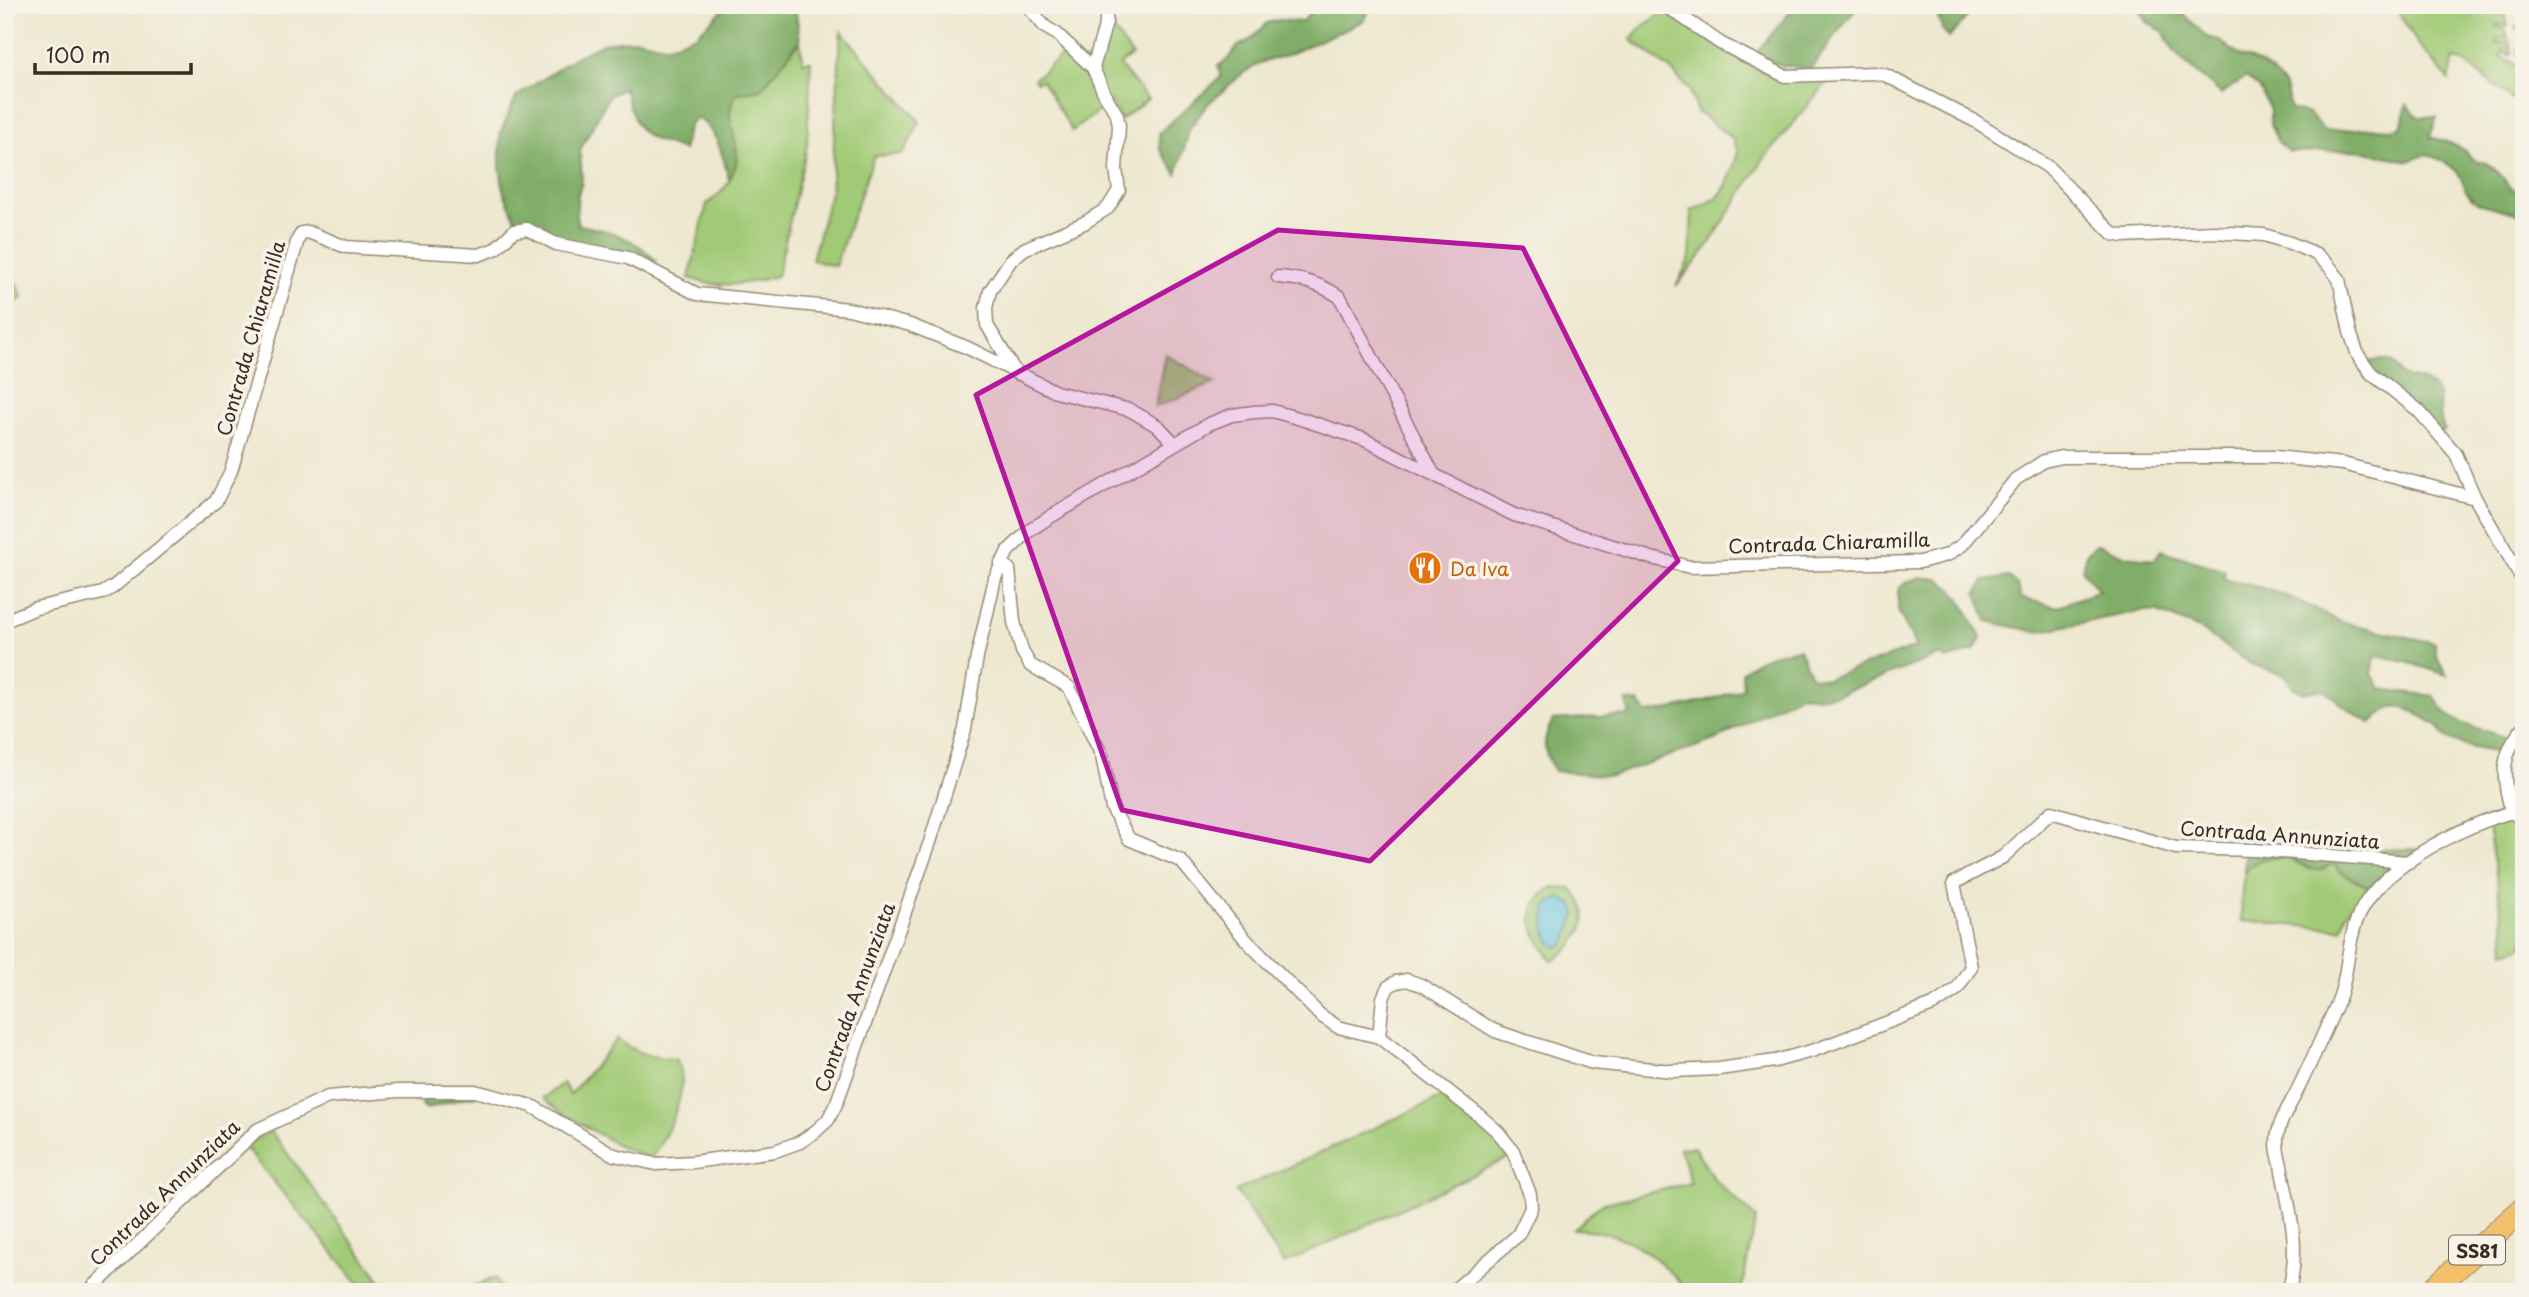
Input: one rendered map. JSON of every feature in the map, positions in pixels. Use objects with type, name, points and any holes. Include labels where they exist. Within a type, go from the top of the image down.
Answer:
[{"type":"highway","name":"SS81","points":[[2430,1292],[2524,1208]]},
{"type":"street","points":[[1016,373],[987,325],[986,308],[990,291],[1011,260],[1024,249],[1084,223],[1108,208],[1119,190],[1115,161],[1119,126],[1117,115],[1093,68],[1057,34],[1045,27],[1027,5]]},
{"type":"street","points":[[1093,68],[1106,22],[1106,5]]},
{"type":"street","points":[[1665,5],[1720,43],[1785,76],[1885,75],[1975,121],[2048,167],[2113,234],[2123,236],[2213,232],[2264,235],[2316,254],[2339,279],[2346,319],[2358,355],[2371,373],[2418,410],[2456,454],[2475,498],[2524,582]]},
{"type":"street","name":"Contrada Chiaramilla","points":[[5,621],[36,608],[103,593],[124,579],[216,501],[231,471],[294,252],[302,233],[308,232],[346,247],[479,255],[495,249],[514,230],[527,229],[556,244],[628,258],[697,294],[849,309],[910,325],[968,348],[1056,392],[1130,410],[1159,427],[1174,443]]},
{"type":"street","points":[[1278,277],[1314,282],[1340,297],[1433,473]]},
{"type":"street","name":"Contrada Chiaramilla","points":[[1005,557],[1030,530],[1174,443],[1232,415],[1272,411],[1363,439],[1514,514],[1651,558],[1690,567],[1920,562],[1947,555],[1962,545],[2016,479],[2044,460],[2062,457],[2274,457],[2343,464],[2475,498]]},
{"type":"street","points":[[1005,557],[1009,569],[1014,622],[1023,651],[1030,665],[1069,687],[1102,756],[1112,808],[1129,839],[1181,861],[1246,940],[1320,1015],[1338,1027],[1379,1037],[1498,1132],[1513,1151],[1530,1194],[1531,1208],[1518,1235],[1452,1292]]},
{"type":"street","name":"Contrada Annunziata","points":[[88,1292],[257,1130],[328,1097],[398,1091],[475,1091],[532,1106],[614,1155],[656,1164],[775,1151],[800,1142],[816,1131],[828,1120],[837,1102],[930,842],[965,729],[977,657],[995,578],[1005,557]]},
{"type":"street","points":[[2524,727],[2507,756],[2503,771],[2512,812],[2524,821]]},
{"type":"street","name":"Contrada Annunziata","points":[[1379,1037],[1388,987],[1406,980],[1421,985],[1495,1031],[1593,1063],[1672,1070],[1719,1069],[1775,1061],[1815,1050],[1933,1004],[1957,989],[1971,967],[1954,883],[2003,857],[2051,812],[2176,848],[2255,850],[2409,862]]},
{"type":"street","name":"Contrada Annunziata","points":[[2288,1292],[2293,1271],[2295,1238],[2276,1141],[2283,1116],[2343,988],[2349,942],[2356,919],[2382,883],[2409,862],[2446,837],[2489,818],[2512,812]]},
{"type":"highlighted area","points":[[1278,230],[1523,248],[1678,561],[1370,861],[1122,810],[976,395]]},
{"type":"green space","points":[[728,5],[795,5],[800,41],[761,89],[737,93],[732,102],[730,120],[737,155],[729,180],[719,145],[704,123],[697,118],[689,124],[683,150],[656,140],[642,131],[637,124],[624,88],[609,96],[580,150],[582,182],[578,194],[578,225],[600,229],[630,240],[656,261],[646,261],[624,251],[570,244],[517,222],[504,193],[500,166],[500,134],[516,97],[574,58],[603,43],[637,39],[668,46],[696,35]]},
{"type":"green space","points":[[1317,5],[1372,5],[1363,21],[1287,55],[1260,63],[1243,73],[1208,104],[1190,128],[1177,174],[1160,149],[1159,133],[1221,77],[1218,66],[1227,60],[1238,46],[1250,40],[1267,23],[1279,20],[1302,22]]},
{"type":"green space","points":[[1796,5],[1858,5],[1811,69],[1781,65],[1755,54]]},
{"type":"green space","points":[[1934,5],[1977,5],[1949,38],[1942,29]]},
{"type":"green space","points":[[2136,5],[2174,5],[2207,37],[2219,40],[2240,56],[2261,64],[2272,72],[2285,86],[2291,110],[2309,114],[2324,131],[2401,127],[2407,104],[2418,117],[2437,117],[2430,137],[2450,143],[2465,151],[2472,159],[2488,164],[2511,189],[2524,193],[2524,217],[2472,199],[2452,167],[2427,154],[2409,161],[2357,150],[2289,152],[2278,142],[2270,125],[2270,111],[2261,90],[2246,77],[2221,94],[2181,59],[2164,32],[2147,22]]},
{"type":"green space","points":[[2394,5],[2504,5],[2507,26],[2496,26],[2505,29],[2508,38],[2499,39],[2496,44],[2510,41],[2512,53],[2508,55],[2504,50],[2500,56],[2512,62],[2519,70],[2518,48],[2523,44],[2524,37],[2524,109],[2463,61],[2454,59],[2449,80],[2416,41]]},
{"type":"green space","points":[[2524,5],[2524,37],[2516,27],[2521,22]]},
{"type":"green space","points":[[1664,11],[1725,51],[1779,80],[1829,79],[1763,160],[1704,252],[1676,286],[1690,258],[1692,210],[1713,200],[1724,189],[1738,152],[1733,139],[1697,112],[1689,89],[1673,72],[1631,40],[1642,27]]},
{"type":"green space","points":[[1108,22],[1132,55],[1119,65],[1148,99],[1121,120],[1111,102],[1072,131],[1042,80],[1037,82],[1034,79],[1068,50],[1082,63],[1107,46],[1103,38]]},
{"type":"green space","points":[[841,31],[920,122],[903,154],[874,156],[835,266],[812,260],[831,190]]},
{"type":"green space","points":[[800,41],[803,62],[811,61],[807,146],[777,276],[723,285],[689,278],[707,204],[723,189],[732,175],[735,161],[730,120],[731,106],[737,93],[761,89]]},
{"type":"green space","points":[[5,262],[23,298],[5,309]]},
{"type":"green space","points":[[1165,354],[1215,383],[1155,407]]},
{"type":"green space","points":[[2382,360],[2392,362],[2403,375],[2434,388],[2439,398],[2445,430],[2440,433],[2409,407],[2380,389],[2367,378],[2357,363]]},
{"type":"green space","points":[[2097,544],[2127,556],[2155,560],[2161,550],[2225,571],[2223,578],[2297,600],[2341,622],[2435,643],[2435,654],[2447,675],[2407,662],[2375,656],[2372,674],[2381,689],[2434,696],[2441,707],[2457,721],[2506,739],[2501,753],[2456,742],[2443,735],[2432,722],[2408,709],[2389,709],[2371,723],[2322,689],[2303,693],[2295,689],[2284,675],[2249,663],[2200,629],[2158,612],[2140,611],[2036,632],[1987,621],[1977,593],[1984,581],[2009,577],[2018,586],[2021,598],[2056,607],[2099,591],[2082,570],[2086,554]]},
{"type":"green space","points":[[1921,578],[1938,578],[1960,598],[1981,637],[1975,650],[1947,660],[1940,655],[1839,694],[1816,697],[1801,694],[1715,740],[1611,776],[1554,771],[1545,746],[1553,720],[1630,715],[1626,701],[1639,702],[1646,713],[1707,700],[1743,689],[1742,673],[1747,667],[1760,659],[1783,652],[1799,649],[1811,676],[1826,679],[1916,647],[1898,610],[1898,590],[1905,583]]},
{"type":"green space","points":[[2511,818],[2524,827],[2524,946],[2505,952],[2504,925],[2488,827],[2502,819]]},
{"type":"green space","points":[[2248,842],[2345,850],[2418,849],[2369,887],[2339,871],[2335,865],[2313,870],[2282,857],[2257,861],[2244,874]]},
{"type":"green space","points":[[2289,858],[2308,869],[2323,870],[2329,865],[2336,865],[2345,875],[2369,887],[2346,914],[2342,929],[2241,921],[2245,873],[2257,861]]},
{"type":"green space","points":[[1553,887],[1571,888],[1580,899],[1585,919],[1578,938],[1553,961],[1535,932],[1532,913],[1542,895]]},
{"type":"green space","points":[[617,1039],[644,1054],[675,1059],[680,1069],[682,1081],[676,1109],[651,1158],[625,1149],[562,1113],[543,1098],[563,1083],[570,1095]]},
{"type":"green space","points":[[1449,1094],[1471,1112],[1513,1156],[1284,1264],[1236,1191]]},
{"type":"green space","points":[[424,1095],[477,1096],[427,1109],[422,1105]]},
{"type":"green space","points":[[271,1131],[389,1292],[366,1292],[244,1146]]},
{"type":"green space","points":[[1694,1147],[1714,1179],[1756,1218],[1741,1292],[1689,1292],[1651,1255],[1638,1247],[1609,1234],[1573,1229],[1601,1204],[1691,1183],[1679,1148]]},
{"type":"green space","points":[[495,1278],[503,1292],[457,1292]]},
{"type":"water","points":[[1561,898],[1573,905],[1576,913],[1566,942],[1559,947],[1549,939],[1545,915],[1548,904]]},
{"type":"place","name":"Da Iva","points":[[1425,568]]}]
